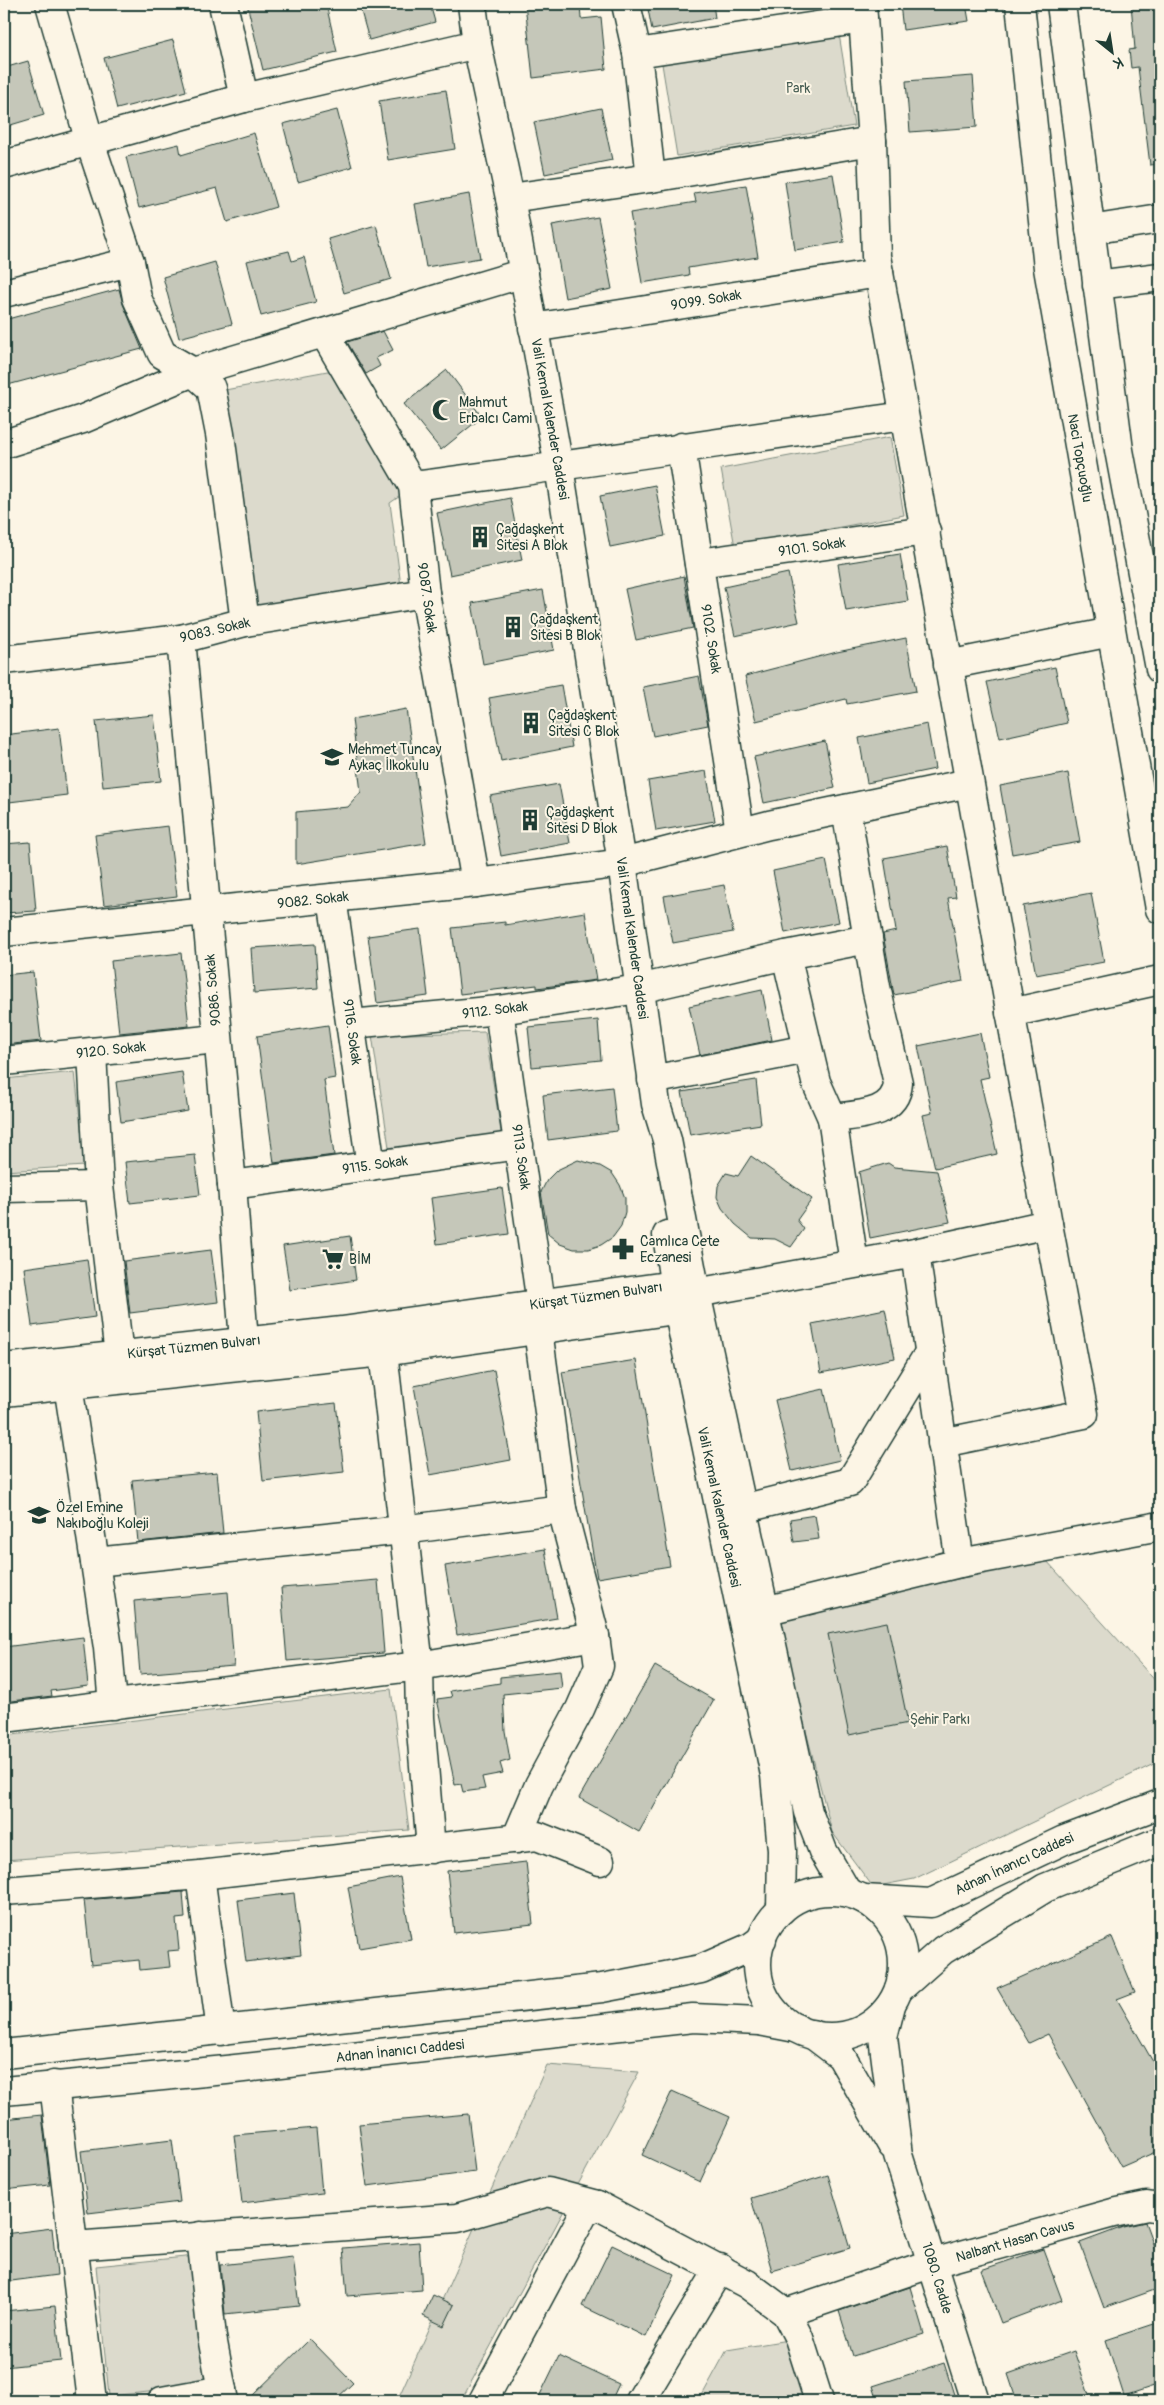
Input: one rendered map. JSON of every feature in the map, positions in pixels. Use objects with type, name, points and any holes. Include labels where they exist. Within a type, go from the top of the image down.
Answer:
[{"type":"street","points":[[50,4],[90,142],[130,262],[137,298],[162,354],[193,372],[211,388],[220,434],[246,622]]},
{"type":"street","points":[[222,4],[244,98]]},
{"type":"street","name":"Vali Kemal Kalender Caddesi","points":[[472,4],[477,44],[510,198],[559,467],[622,863],[654,1092],[667,1140],[683,1296],[775,1775],[782,1850],[781,1910]]},
{"type":"street","points":[[626,4],[636,53],[651,178]]},
{"type":"street","name":"Naci Topçuoğlu","points":[[1020,4],[1048,268],[1160,910]]},
{"type":"street","points":[[1061,4],[1119,450],[1159,652]]},
{"type":"street","points":[[636,53],[863,12],[872,141],[876,256],[1010,1013],[1084,1414],[942,1443]]},
{"type":"street","points":[[4,165],[244,98],[477,44]]},
{"type":"street","points":[[510,198],[651,178],[872,141]]},
{"type":"street","points":[[1090,230],[1160,219]]},
{"type":"street","points":[[4,293],[130,262]]},
{"type":"street","points":[[4,444],[83,418],[193,372],[524,273]]},
{"type":"street","name":"9099. Sokak","points":[[533,328],[879,273]]},
{"type":"street","points":[[1098,285],[1160,277]]},
{"type":"street","name":"9087. Sokak","points":[[324,333],[413,486],[425,593],[476,883]]},
{"type":"street","points":[[413,486],[559,467],[681,447],[904,416]]},
{"type":"street","name":"9102. Sokak","points":[[681,447],[740,832]]},
{"type":"street","name":"9101. Sokak","points":[[699,563],[926,531]]},
{"type":"street","name":"9083. Sokak","points":[[4,660],[181,639],[246,622],[425,593]]},
{"type":"street","points":[[948,665],[1111,632]]},
{"type":"street","name":"9086. Sokak","points":[[181,639],[232,1185],[244,1341]]},
{"type":"street","name":"9082. Sokak","points":[[4,932],[476,883],[622,863],[740,832],[969,783]]},
{"type":"street","points":[[832,1118],[862,1114],[885,1107],[893,1101],[898,1093],[898,1084],[876,987],[846,809]]},
{"type":"street","name":"9116. Sokak","points":[[332,898],[371,1166]]},
{"type":"street","name":"9112. Sokak","points":[[351,1024],[499,1010],[639,989],[786,955],[868,939]]},
{"type":"street","points":[[786,955],[818,1089],[832,1118],[854,1263]]},
{"type":"street","points":[[1010,1013],[1160,980]]},
{"type":"street","name":"9113. Sokak","points":[[499,1010],[519,1145],[562,1509],[595,1636],[600,1666],[580,1709],[539,1786],[516,1839]]},
{"type":"street","name":"9120. Sokak","points":[[4,1061],[217,1039]]},
{"type":"street","points":[[654,1092],[807,1049]]},
{"type":"street","points":[[92,1052],[99,1186],[119,1355]]},
{"type":"street","name":"9115. Sokak","points":[[232,1185],[519,1145]]},
{"type":"street","points":[[4,1188],[99,1186]]},
{"type":"street","name":"Kürşat Tüzmen Bulvarı","points":[[4,1368],[342,1331],[539,1317],[683,1296],[916,1253],[1048,1224]]},
{"type":"street","points":[[916,1253],[960,1563]]},
{"type":"street","name":"Vali Kemal Kalender Caddesi","points":[[683,1296],[742,1510],[808,1812],[823,1851],[855,1896]]},
{"type":"street","name":"Kürşat Tüzmen Bulvarı","points":[[4,1392],[383,1352],[539,1317]]},
{"type":"street","points":[[742,1510],[850,1482],[930,1351]]},
{"type":"street","points":[[383,1352],[420,1666],[420,1718],[431,1849]]},
{"type":"street","points":[[68,1385],[95,1562],[114,1705]]},
{"type":"street","points":[[95,1562],[403,1530],[562,1509]]},
{"type":"street","points":[[764,1611],[960,1563],[1160,1526]]},
{"type":"street","points":[[4,1718],[420,1666],[595,1636]]},
{"type":"street","name":"Adnan İnanıcı Caddesi","points":[[855,1896],[931,1903],[1064,1840],[1160,1804]]},
{"type":"street","points":[[4,1891],[200,1875],[537,1836],[600,1861]]},
{"type":"street","points":[[895,1997],[903,1968],[902,1947],[894,1928],[881,1911],[855,1896],[829,1890],[812,1893],[795,1900],[781,1910],[769,1924],[762,1939],[758,1956],[758,1973],[762,1990],[770,2005],[782,2018],[804,2031],[830,2036],[847,2034],[864,2028],[879,2018],[895,1997],[943,1950],[1045,1888],[1160,1840]]},
{"type":"street","points":[[200,1875],[221,2031]]},
{"type":"street","points":[[4,2054],[602,1988],[701,1969],[751,1947],[762,1939]]},
{"type":"street","name":"1080. Cadde","points":[[895,1997],[883,2037],[898,2155],[975,2401]]},
{"type":"street","name":"Adnan İnanıcı Caddesi","points":[[4,2091],[226,2070],[693,2018],[759,2021],[804,2031]]},
{"type":"street","name":"1080. Cadde","points":[[804,2031],[841,2056],[898,2155]]},
{"type":"street","points":[[54,2085],[92,2401]]},
{"type":"street","points":[[73,2246],[457,2218],[548,2192],[596,2206],[720,2268],[747,2284],[786,2313],[799,2338],[819,2401]]},
{"type":"street","points":[[483,2401],[584,2213],[596,2206]]},
{"type":"street","name":"Nalbant Hasan Cavus","points":[[786,2313],[933,2264],[1113,2213],[1147,2206],[1160,2208]]},
{"type":"street","points":[[162,2401],[223,2396],[212,2337],[201,2236]]},
{"type":"street","points":[[640,2401],[720,2268]]},
{"type":"green space","name":"Park","points":[[839,34],[854,126],[677,156],[662,64]]},
{"type":"green space","points":[[333,370],[406,492],[390,503],[401,586],[254,612],[225,390]]},
{"type":"green space","points":[[890,437],[904,515],[735,547],[721,469]]},
{"type":"green space","points":[[485,1032],[502,1138],[390,1154],[372,1035]]},
{"type":"green space","points":[[75,1072],[85,1166],[4,1171],[4,1079]]},
{"type":"green space","name":"Şehir Parkı","points":[[1046,1560],[1160,1686],[1160,1761],[914,1879],[873,1887],[832,1832],[777,1618]]},
{"type":"green space","points":[[391,1689],[409,1830],[4,1860],[4,1736]]},
{"type":"green space","points":[[547,2065],[639,2072],[461,2401],[397,2401]]},
{"type":"green space","points":[[195,2256],[208,2386],[109,2396],[96,2266]]},
{"type":"green space","points":[[788,2340],[807,2401],[699,2401],[727,2350]]},
{"type":"building","points":[[247,4],[326,4],[337,52],[263,70]]},
{"type":"building","points":[[359,4],[430,4],[435,22],[369,40]]},
{"type":"building","points":[[525,4],[580,4],[581,19],[601,17],[606,69],[533,78]]},
{"type":"building","points":[[647,4],[713,4],[715,18],[652,30]]},
{"type":"building","points":[[900,4],[966,4],[969,21],[903,30]]},
{"type":"building","points":[[1131,4],[1160,4],[1160,164],[1150,165],[1138,67],[1131,68],[1129,50],[1135,49]]},
{"type":"building","points":[[173,40],[186,91],[117,109],[104,58]]},
{"type":"building","points":[[28,61],[44,115],[4,127],[4,68]]},
{"type":"building","points":[[973,76],[977,127],[910,132],[906,81]]},
{"type":"building","points":[[446,90],[455,149],[388,160],[379,101]]},
{"type":"building","points":[[601,108],[612,160],[545,174],[534,122]]},
{"type":"building","points":[[337,110],[352,167],[298,182],[283,124]]},
{"type":"building","points":[[254,133],[276,207],[227,222],[217,188],[139,208],[126,157],[179,144],[181,155]]},
{"type":"building","points":[[833,174],[844,242],[795,250],[785,182]]},
{"type":"building","points":[[746,185],[758,257],[688,268],[689,275],[642,283],[630,213],[696,202],[694,193]]},
{"type":"building","points":[[469,194],[480,258],[426,267],[415,204]]},
{"type":"building","points":[[598,217],[612,289],[565,298],[552,225]]},
{"type":"building","points":[[376,225],[391,279],[344,293],[328,239]]},
{"type":"building","points":[[289,251],[292,261],[304,257],[316,302],[261,316],[247,261]]},
{"type":"building","points":[[215,262],[232,324],[179,338],[163,277]]},
{"type":"building","points":[[119,289],[123,304],[142,349],[4,386],[4,320]]},
{"type":"building","points":[[383,331],[393,350],[376,358],[380,366],[366,374],[347,342]]},
{"type":"building","name":"Mahmut Erbalcı Cami","points":[[447,370],[482,417],[441,450],[404,404]]},
{"type":"building","points":[[655,485],[665,536],[610,547],[600,496]]},
{"type":"building","name":"Çağdaşkent Sitesi A Blok","points":[[510,498],[522,560],[450,575],[437,513]]},
{"type":"building","points":[[900,554],[908,601],[846,611],[838,564]]},
{"type":"building","points":[[788,573],[799,622],[735,636],[724,587]]},
{"type":"building","points":[[684,576],[693,628],[636,640],[625,589]]},
{"type":"building","name":"Çağdaşkent Sitesi B Blok","points":[[543,590],[554,650],[483,664],[472,603]]},
{"type":"building","points":[[906,638],[916,691],[847,704],[846,699],[756,721],[745,676],[837,652]]},
{"type":"building","points":[[1055,667],[1067,723],[1000,738],[987,682]]},
{"type":"building","points":[[699,676],[708,725],[653,736],[643,687]]},
{"type":"building","name":"Çağdaşkent Sitesi C Blok","points":[[561,685],[572,747],[501,761],[489,698]]},
{"type":"building","points":[[406,709],[426,843],[296,864],[296,812],[348,807],[361,792],[352,719]]},
{"type":"building","points":[[154,715],[161,781],[103,787],[96,721]]},
{"type":"building","points":[[927,724],[935,769],[867,783],[859,738]]},
{"type":"building","points":[[59,728],[67,795],[9,802],[4,758],[4,735]]},
{"type":"building","points":[[825,741],[835,788],[764,803],[754,757]]},
{"type":"building","points":[[706,771],[715,821],[656,831],[648,781]]},
{"type":"building","points":[[1068,773],[1080,842],[1012,854],[1000,786]]},
{"type":"building","name":"Çağdaşkent Sitesi D Blok","points":[[559,784],[570,843],[501,856],[490,796]]},
{"type":"building","points":[[168,826],[177,896],[104,905],[95,835]]},
{"type":"building","points":[[30,842],[36,911],[4,913],[4,844]]},
{"type":"building","points":[[947,846],[956,897],[948,898],[963,981],[894,995],[883,934],[896,931],[884,858]]},
{"type":"building","points":[[826,860],[839,922],[785,933],[773,871]]},
{"type":"building","points":[[724,885],[733,932],[673,943],[664,896]]},
{"type":"building","points":[[1091,893],[1104,962],[1036,975],[1023,906]]},
{"type":"building","points":[[585,912],[596,980],[537,988],[537,985],[460,994],[452,928],[505,922],[505,925]]},
{"type":"building","points":[[420,929],[428,996],[377,1003],[368,936]]},
{"type":"building","points":[[315,944],[318,988],[254,993],[251,948]]},
{"type":"building","points":[[181,953],[189,1026],[119,1033],[111,961]]},
{"type":"building","points":[[33,972],[41,1041],[4,1045],[4,975]]},
{"type":"building","points":[[762,990],[772,1040],[700,1055],[689,1006]]},
{"type":"building","points":[[598,1020],[601,1060],[532,1067],[528,1027]]},
{"type":"building","points":[[328,1025],[335,1078],[324,1080],[334,1155],[274,1163],[257,1036]]},
{"type":"building","points":[[980,1033],[989,1077],[980,1079],[997,1154],[935,1168],[923,1115],[932,1113],[918,1046]]},
{"type":"building","points":[[182,1072],[188,1111],[121,1122],[116,1082]]},
{"type":"building","points":[[756,1080],[761,1124],[690,1135],[682,1092]]},
{"type":"building","points":[[612,1087],[617,1131],[548,1140],[543,1095]]},
{"type":"building","points":[[195,1155],[200,1195],[130,1203],[125,1162]]},
{"type":"building","points":[[751,1156],[812,1199],[797,1220],[804,1229],[791,1247],[775,1239],[752,1238],[735,1224],[722,1208],[717,1197],[718,1186],[726,1173],[738,1176]]},
{"type":"building","points":[[578,1160],[600,1166],[612,1173],[620,1185],[625,1198],[625,1212],[621,1226],[613,1237],[601,1245],[588,1249],[574,1249],[560,1244],[548,1234],[541,1192],[547,1180],[557,1170]]},
{"type":"building","points":[[888,1163],[894,1167],[937,1171],[950,1222],[870,1238],[859,1172]]},
{"type":"building","points":[[502,1188],[509,1234],[437,1244],[431,1198]]},
{"type":"building","points":[[350,1236],[356,1280],[290,1290],[283,1246]]},
{"type":"building","points":[[211,1250],[218,1302],[130,1313],[124,1261]]},
{"type":"building","points":[[87,1259],[95,1317],[32,1326],[24,1268]]},
{"type":"building","points":[[885,1309],[895,1358],[821,1373],[812,1324]]},
{"type":"building","points":[[636,1360],[670,1566],[597,1578],[562,1372]]},
{"type":"building","points":[[494,1370],[511,1460],[430,1475],[414,1386]]},
{"type":"building","points":[[824,1389],[840,1460],[792,1471],[775,1400]]},
{"type":"building","points":[[336,1403],[344,1472],[263,1481],[256,1412]]},
{"type":"building","points":[[217,1472],[223,1533],[138,1542],[132,1480]]},
{"type":"building","points":[[815,1515],[819,1539],[794,1542],[790,1519]]},
{"type":"building","points":[[545,1549],[557,1618],[457,1635],[445,1566]]},
{"type":"building","points":[[378,1580],[384,1653],[287,1661],[281,1588]]},
{"type":"building","points":[[228,1592],[234,1666],[140,1674],[134,1601]]},
{"type":"building","points":[[887,1622],[908,1723],[849,1735],[828,1634]]},
{"type":"building","points":[[83,1637],[88,1686],[51,1691],[52,1696],[4,1702],[4,1647]]},
{"type":"building","points":[[655,1666],[714,1700],[639,1832],[579,1798]]},
{"type":"building","points":[[560,1671],[562,1688],[503,1694],[505,1731],[510,1760],[500,1763],[503,1773],[482,1777],[485,1789],[463,1792],[461,1784],[455,1785],[437,1699],[452,1697],[450,1691],[500,1683],[500,1677]]},
{"type":"building","points":[[526,1862],[533,1924],[454,1933],[447,1871]]},
{"type":"building","points":[[400,1877],[411,1939],[359,1948],[348,1887]]},
{"type":"building","points":[[183,1892],[185,1918],[176,1919],[179,1950],[168,1951],[170,1967],[140,1970],[139,1960],[91,1965],[84,1900]]},
{"type":"building","points":[[294,1893],[301,1955],[246,1962],[238,1900]]},
{"type":"building","points":[[1112,1937],[1135,1992],[1117,1999],[1160,2074],[1160,2150],[1121,2167],[1048,2034],[1029,2043],[997,1988]]},
{"type":"building","points":[[672,2091],[730,2117],[700,2182],[642,2155]]},
{"type":"building","points":[[468,2114],[475,2172],[367,2186],[359,2124]]},
{"type":"building","points":[[42,2115],[50,2185],[4,2190],[4,2119]]},
{"type":"building","points":[[316,2128],[322,2193],[242,2203],[234,2135]]},
{"type":"building","points":[[172,2140],[180,2202],[88,2213],[81,2151]]},
{"type":"building","points":[[828,2175],[850,2248],[772,2271],[751,2198]]},
{"type":"building","points":[[1145,2222],[1160,2263],[1160,2288],[1104,2308],[1080,2243],[1123,2227]]},
{"type":"building","points":[[52,2228],[57,2275],[4,2282],[4,2234]]},
{"type":"building","points":[[419,2242],[422,2290],[347,2296],[343,2248]]},
{"type":"building","points":[[612,2245],[675,2275],[646,2337],[582,2306]]},
{"type":"building","points":[[1043,2249],[1062,2300],[1001,2323],[981,2270]]},
{"type":"building","points":[[293,2257],[299,2306],[225,2314],[220,2265]]},
{"type":"building","points":[[910,2287],[924,2334],[853,2356],[839,2311]]},
{"type":"building","points":[[433,2295],[454,2305],[444,2326],[423,2316]]},
{"type":"building","points":[[55,2306],[61,2361],[4,2367],[4,2311]]},
{"type":"building","points":[[1160,2322],[1160,2384],[1124,2396],[1106,2340]]},
{"type":"building","points":[[310,2339],[353,2383],[334,2401],[247,2401]]},
{"type":"building","points":[[1074,2351],[1091,2401],[1017,2401],[1008,2374]]},
{"type":"building","points":[[559,2356],[619,2384],[611,2401],[537,2401]]},
{"type":"building","points":[[944,2363],[956,2401],[878,2401],[873,2386]]},
{"type":"place","name":"Mahmut Erbalcı Cami","points":[[443,410]]},
{"type":"place","name":"Çağdaşkent Sitesi A Blok","points":[[480,537]]},
{"type":"place","name":"Çağdaşkent Sitesi B Blok","points":[[513,627]]},
{"type":"place","name":"Çağdaşkent Sitesi C Blok","points":[[531,723]]},
{"type":"place","name":"Mehmet Tuncay Aykaç İlkokulu","points":[[332,757]]},
{"type":"place","name":"Çağdaşkent Sitesi D Blok","points":[[530,820]]},
{"type":"place","name":"Camlıca Cete Eczanesi","points":[[623,1249]]},
{"type":"place","name":"BİM","points":[[333,1259]]},
{"type":"place","name":"Özel Emine Nakıboğlu Koleji","points":[[39,1515]]}]
